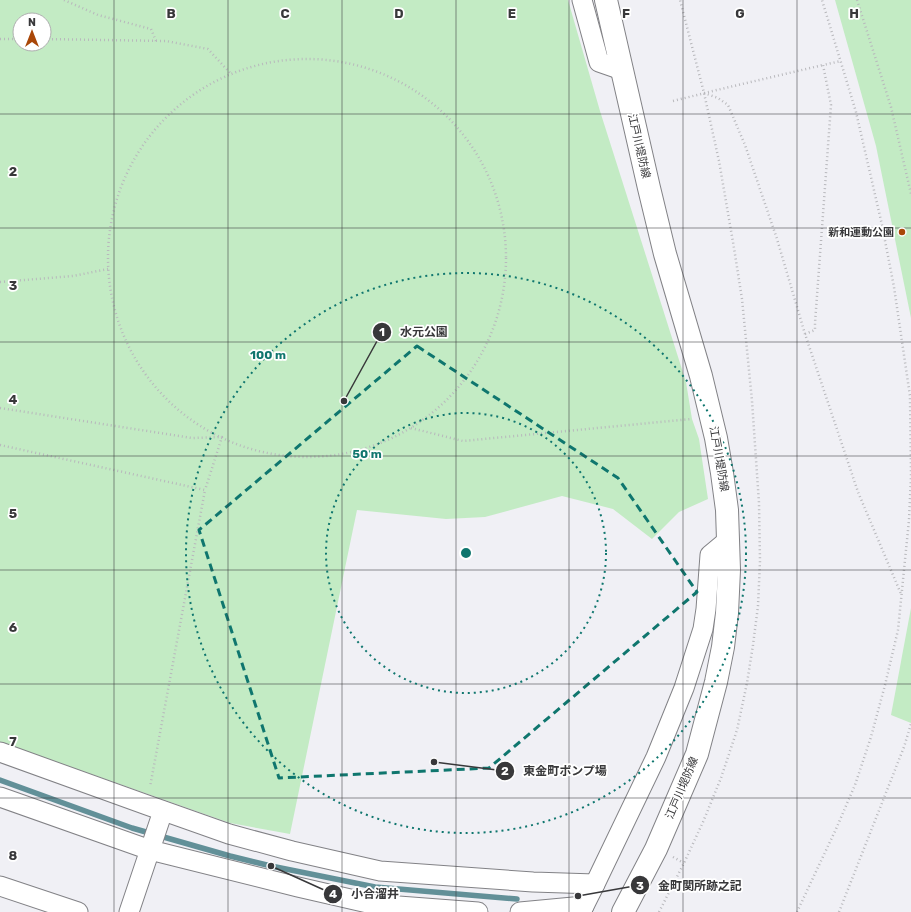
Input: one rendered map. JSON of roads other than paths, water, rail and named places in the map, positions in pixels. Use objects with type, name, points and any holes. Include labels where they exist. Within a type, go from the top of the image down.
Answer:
[{"type":"main road","name":"江戸川堤防線","points":[[606,0],[648,188],[665,254],[701,376],[716,438],[727,510],[729,570],[724,640],[716,682],[697,754],[656,849],[623,912]]},
{"type":"street","points":[[582,0],[600,62],[622,70]]},
{"type":"street","points":[[520,912],[582,909],[656,757],[684,688],[703,629],[710,555],[728,540]]},
{"type":"street","points":[[0,752],[229,834],[271,846],[380,871],[534,882],[595,884]]},
{"type":"street","points":[[0,797],[150,850],[305,888],[369,908],[478,912]]},
{"type":"street","points":[[129,912],[150,850],[155,808]]},
{"type":"street","points":[[0,886],[78,912]]},
{"type":"waterway","points":[[0,780],[132,828],[271,866],[375,887],[517,899]]},
{"type":"place","name":"新和運動公園","points":[[902,232]]},
{"type":"place","name":"水元公園","points":[[344,401]]},
{"type":"place","name":"東金町ポンプ場","points":[[434,762]]},
{"type":"place","name":"小合溜井","points":[[271,866]]},
{"type":"place","name":"金町関所跡之記","points":[[578,896]]}]
